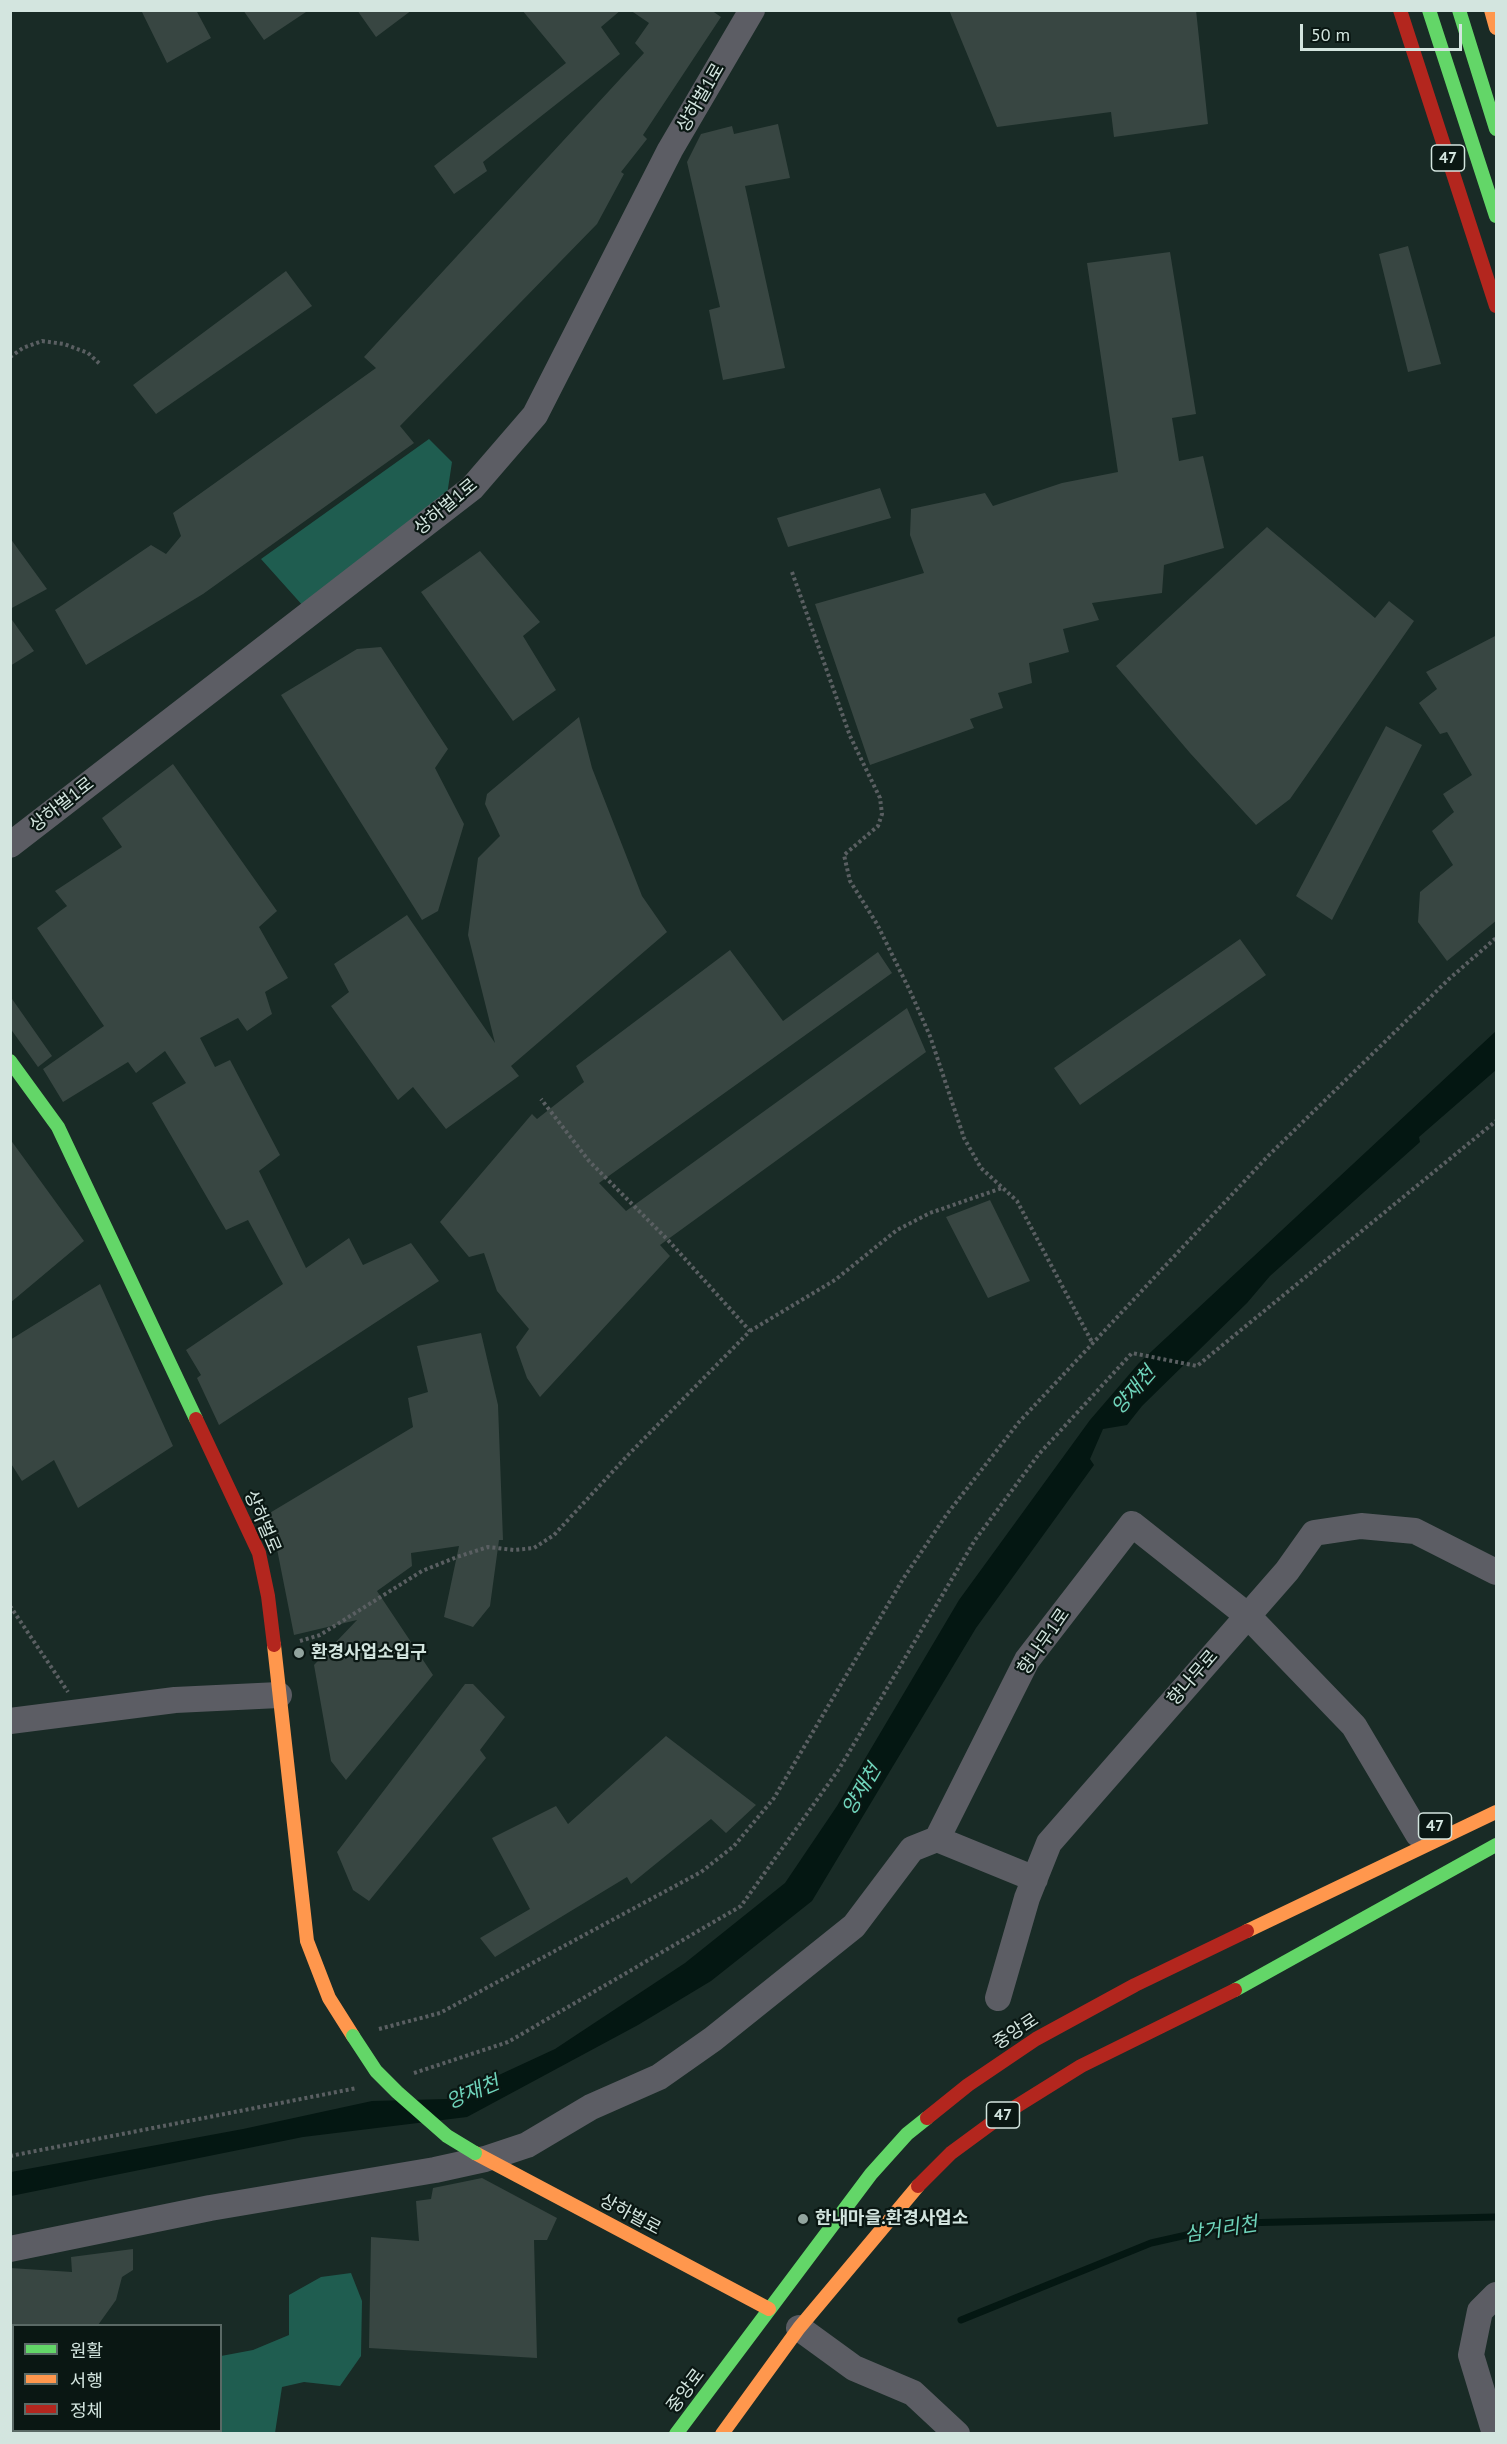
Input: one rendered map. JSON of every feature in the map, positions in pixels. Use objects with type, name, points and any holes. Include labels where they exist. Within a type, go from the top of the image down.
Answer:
[{"type":"main road","name":"47","points":[[1400,10],[1497,306]]},
{"type":"main road","points":[[1429,10],[1497,216]]},
{"type":"main road","points":[[1459,10],[1497,129]]},
{"type":"main road","points":[[1491,10],[1497,28]]},
{"type":"main road","name":"상하벌로","points":[[10,1061],[58,1127],[259,1553],[274,1648],[307,1941],[329,1998],[376,2070],[412,2106],[447,2136],[480,2156],[769,2309]]},
{"type":"main road","name":"47","points":[[1378,1867],[1418,1834],[1462,1812]]},
{"type":"main road","name":"중앙로","points":[[676,2433],[871,2174],[907,2134],[968,2085],[1036,2039],[1135,1985],[1497,1812]]},
{"type":"main road","points":[[1378,1911],[1497,1845]]},
{"type":"main road","points":[[1378,1911],[1443,1891]]},
{"type":"main road","name":"47","points":[[722,2433],[799,2328],[908,2195],[951,2153],[1004,2114],[1082,2066],[1214,2001],[1378,1911]]},
{"type":"street","name":"상하벌1로","points":[[10,845],[472,488],[535,415],[670,150],[752,10]]},
{"type":"street","name":"향나무1로","points":[[936,1839],[1027,1660],[1132,1524],[1248,1616]]},
{"type":"street","name":"향나무로","points":[[998,1998],[1035,1879],[1049,1843],[1287,1571],[1314,1533],[1361,1526],[1415,1531],[1497,1572]]},
{"type":"street","points":[[1248,1616],[1354,1726],[1418,1834]]},
{"type":"street","points":[[10,1721],[175,1700],[279,1695]]},
{"type":"street","points":[[10,2249],[210,2208],[435,2170],[527,2145],[591,2107],[659,2077],[779,1988],[854,1926],[912,1849],[936,1839],[1035,1879]]},
{"type":"street","points":[[1495,2433],[1471,2355],[1480,2311],[1497,2295]]},
{"type":"street","points":[[799,2328],[854,2368],[913,2392],[957,2433]]},
{"type":"path","points":[[10,357],[23,348],[42,341],[64,344],[88,353],[100,365]]},
{"type":"path","points":[[792,572],[850,736],[880,798],[882,814],[878,826],[844,855],[850,881],[877,924],[930,1036],[964,1138],[981,1168],[1017,1201],[1093,1344]]},
{"type":"path","points":[[353,2036],[440,2013],[701,1872],[734,1846],[774,1798],[903,1579],[947,1514],[1019,1422],[1268,1156],[1449,979],[1497,938]]},
{"type":"path","points":[[541,1099],[589,1161],[668,1240],[750,1332]]},
{"type":"path","points":[[412,2073],[508,2042],[741,1906],[839,1769],[975,1540],[1039,1454],[1132,1353],[1197,1366],[1497,1121]]},
{"type":"path","points":[[274,1648],[320,1635],[422,1571],[457,1557],[488,1547],[514,1550],[534,1548],[554,1535],[629,1454],[750,1332],[835,1280],[897,1230],[930,1213],[1002,1188]]},
{"type":"path","points":[[10,1606],[81,1712]]},
{"type":"path","points":[[10,2156],[358,2088]]},
{"type":"green space","points":[[429,439],[452,462],[447,495],[304,607],[261,559]]},
{"type":"green space","points":[[351,2273],[362,2301],[361,2356],[340,2386],[304,2382],[282,2387],[275,2433],[209,2433],[222,2432],[222,2356],[253,2350],[289,2335],[289,2295],[321,2277]]},
{"type":"water","name":"양재천","points":[[1496,1031],[1496,1070],[1419,1137],[1420,1142],[1270,1276],[1247,1303],[1142,1406],[1127,1425],[1103,1429],[1090,1459],[1094,1465],[976,1628],[812,1901],[711,1981],[638,2025],[467,2117],[303,2137],[11,2196],[11,2172],[243,2129],[372,2101],[447,2099],[555,2049],[685,1963],[785,1883],[837,1806],[959,1600],[1090,1420],[1139,1363]]},
{"type":"building","points":[[141,10],[196,10],[211,38],[167,63]]},
{"type":"building","points":[[243,10],[309,10],[264,40]]},
{"type":"building","points":[[357,10],[412,10],[376,37]]},
{"type":"building","points":[[522,10],[621,10],[601,27],[620,54],[483,162],[487,171],[454,194],[434,166],[566,63]]},
{"type":"building","points":[[630,10],[711,10],[721,17],[643,135],[647,139],[621,172],[624,174],[597,224],[400,426],[414,443],[203,594],[86,665],[55,610],[151,545],[166,554],[181,536],[173,513],[376,368],[364,357],[644,53],[635,43],[649,23]]},
{"type":"building","points":[[949,10],[1196,10],[1208,124],[1114,137],[1111,112],[997,127]]},
{"type":"building","points":[[778,124],[790,178],[745,186],[785,368],[723,380],[709,310],[720,307],[687,162],[701,134],[732,126],[734,134]]},
{"type":"building","points":[[1408,246],[1441,364],[1408,372],[1379,254]]},
{"type":"building","points":[[1170,252],[1196,414],[1172,418],[1179,461],[1203,456],[1224,548],[1164,565],[1162,593],[1092,603],[1099,620],[1063,629],[1069,652],[1029,663],[1032,683],[998,693],[1003,708],[970,719],[974,728],[870,765],[815,604],[924,573],[910,535],[911,509],[985,493],[993,506],[1062,483],[1118,472],[1087,263]]},
{"type":"building","points":[[286,271],[312,306],[156,414],[133,385]]},
{"type":"building","points":[[880,488],[891,518],[788,547],[777,518]]},
{"type":"building","points":[[1267,527],[1375,618],[1389,601],[1414,621],[1290,799],[1256,825],[1190,753],[1116,666]]},
{"type":"building","points":[[10,538],[47,589],[10,609]]},
{"type":"building","points":[[480,551],[540,622],[523,636],[556,690],[513,721],[421,592]]},
{"type":"building","points":[[10,617],[34,651],[10,666]]},
{"type":"building","points":[[1497,635],[1497,920],[1447,961],[1418,922],[1420,892],[1453,865],[1432,831],[1454,812],[1443,794],[1472,775],[1447,732],[1440,734],[1419,703],[1437,689],[1426,672]]},
{"type":"building","points":[[381,647],[448,749],[435,768],[464,824],[438,911],[422,920],[281,695],[357,649]]},
{"type":"building","points":[[579,717],[592,768],[642,896],[667,932],[511,1066],[519,1076],[446,1129],[413,1087],[398,1100],[331,1006],[349,992],[334,964],[407,915],[495,1043],[468,935],[478,858],[500,836],[485,804],[487,794]]},
{"type":"building","points":[[1386,726],[1422,745],[1332,920],[1296,896]]},
{"type":"building","points":[[173,764],[277,911],[259,927],[288,978],[265,992],[272,1014],[247,1031],[238,1018],[200,1038],[215,1067],[230,1060],[280,1155],[259,1171],[306,1268],[349,1238],[363,1265],[411,1243],[439,1281],[219,1425],[197,1378],[201,1375],[186,1350],[283,1284],[248,1220],[226,1230],[152,1103],[186,1083],[165,1051],[136,1073],[128,1062],[63,1102],[43,1069],[104,1026],[37,928],[67,906],[55,891],[122,847],[102,818]]},
{"type":"building","points":[[1240,939],[1266,975],[1080,1105],[1054,1068]]},
{"type":"building","points":[[730,950],[783,1021],[878,952],[892,973],[599,1183],[626,1211],[907,1008],[926,1052],[660,1245],[670,1256],[540,1397],[527,1378],[516,1347],[529,1329],[497,1291],[484,1253],[469,1257],[440,1222],[532,1114],[537,1119],[584,1082],[576,1066]]},
{"type":"building","points":[[10,996],[52,1056],[38,1067],[10,1028]]},
{"type":"building","points":[[10,1139],[84,1241],[10,1303]]},
{"type":"building","points":[[990,1200],[1030,1281],[988,1298],[946,1217]]},
{"type":"building","points":[[100,1284],[173,1446],[78,1508],[54,1460],[22,1481],[10,1462],[10,1340]]},
{"type":"building","points":[[481,1333],[498,1405],[503,1540],[499,1540],[490,1606],[473,1627],[444,1617],[459,1546],[411,1553],[412,1566],[377,1591],[433,1675],[346,1780],[331,1761],[314,1665],[357,1620],[294,1635],[277,1549],[263,1517],[413,1427],[408,1398],[428,1392],[417,1346]]},
{"type":"building","points":[[465,1684],[473,1684],[505,1717],[480,1750],[486,1758],[369,1901],[353,1890],[337,1852]]},
{"type":"building","points":[[666,1736],[756,1805],[726,1833],[711,1819],[631,1884],[627,1877],[495,1957],[480,1938],[530,1909],[492,1838],[556,1806],[568,1824]]},
{"type":"building","points":[[482,2178],[557,2218],[547,2240],[534,2240],[537,2358],[369,2348],[371,2237],[419,2241],[416,2201],[431,2199],[433,2188]]},
{"type":"building","points":[[133,2249],[133,2270],[122,2277],[116,2300],[99,2324],[10,2325],[10,2268],[72,2272],[71,2257]]},
{"type":"waterway","name":"삼거리천","points":[[961,2320],[1151,2243],[1240,2223],[1496,2217]]},
{"type":"traffic: fast","points":[[1429,10],[1496,216]]},
{"type":"traffic: fast","points":[[1459,10],[1496,129]]},
{"type":"traffic: fast","points":[[10,1061],[58,1127],[196,1419]]},
{"type":"traffic: fast","points":[[1235,1990],[1496,1845]]},
{"type":"traffic: fast","points":[[353,2036],[376,2071],[397,2092],[447,2136],[475,2153]]},
{"type":"traffic: fast","points":[[676,2434],[871,2174],[907,2134],[927,2118]]},
{"type":"traffic: slow","points":[[1491,10],[1496,28]]},
{"type":"traffic: slow","points":[[274,1645],[307,1941],[329,1998],[353,2036]]},
{"type":"traffic: slow","points":[[1247,1931],[1496,1812]]},
{"type":"traffic: slow","points":[[475,2153],[769,2309]]},
{"type":"traffic: slow","points":[[722,2434],[799,2328],[918,2186]]},
{"type":"traffic: jam","points":[[1400,10],[1496,306]]},
{"type":"traffic: jam","points":[[196,1419],[259,1553],[268,1596],[274,1645]]},
{"type":"traffic: jam","points":[[927,2118],[968,2085],[1036,2039],[1135,1985],[1247,1931]]},
{"type":"traffic: jam","points":[[918,2186],[951,2153],[1004,2114],[1081,2066],[1235,1990]]},
{"type":"place","name":"환경사업소입구","points":[[299,1653]]},
{"type":"place","name":"한내마을.환경사업소","points":[[803,2219]]}]
